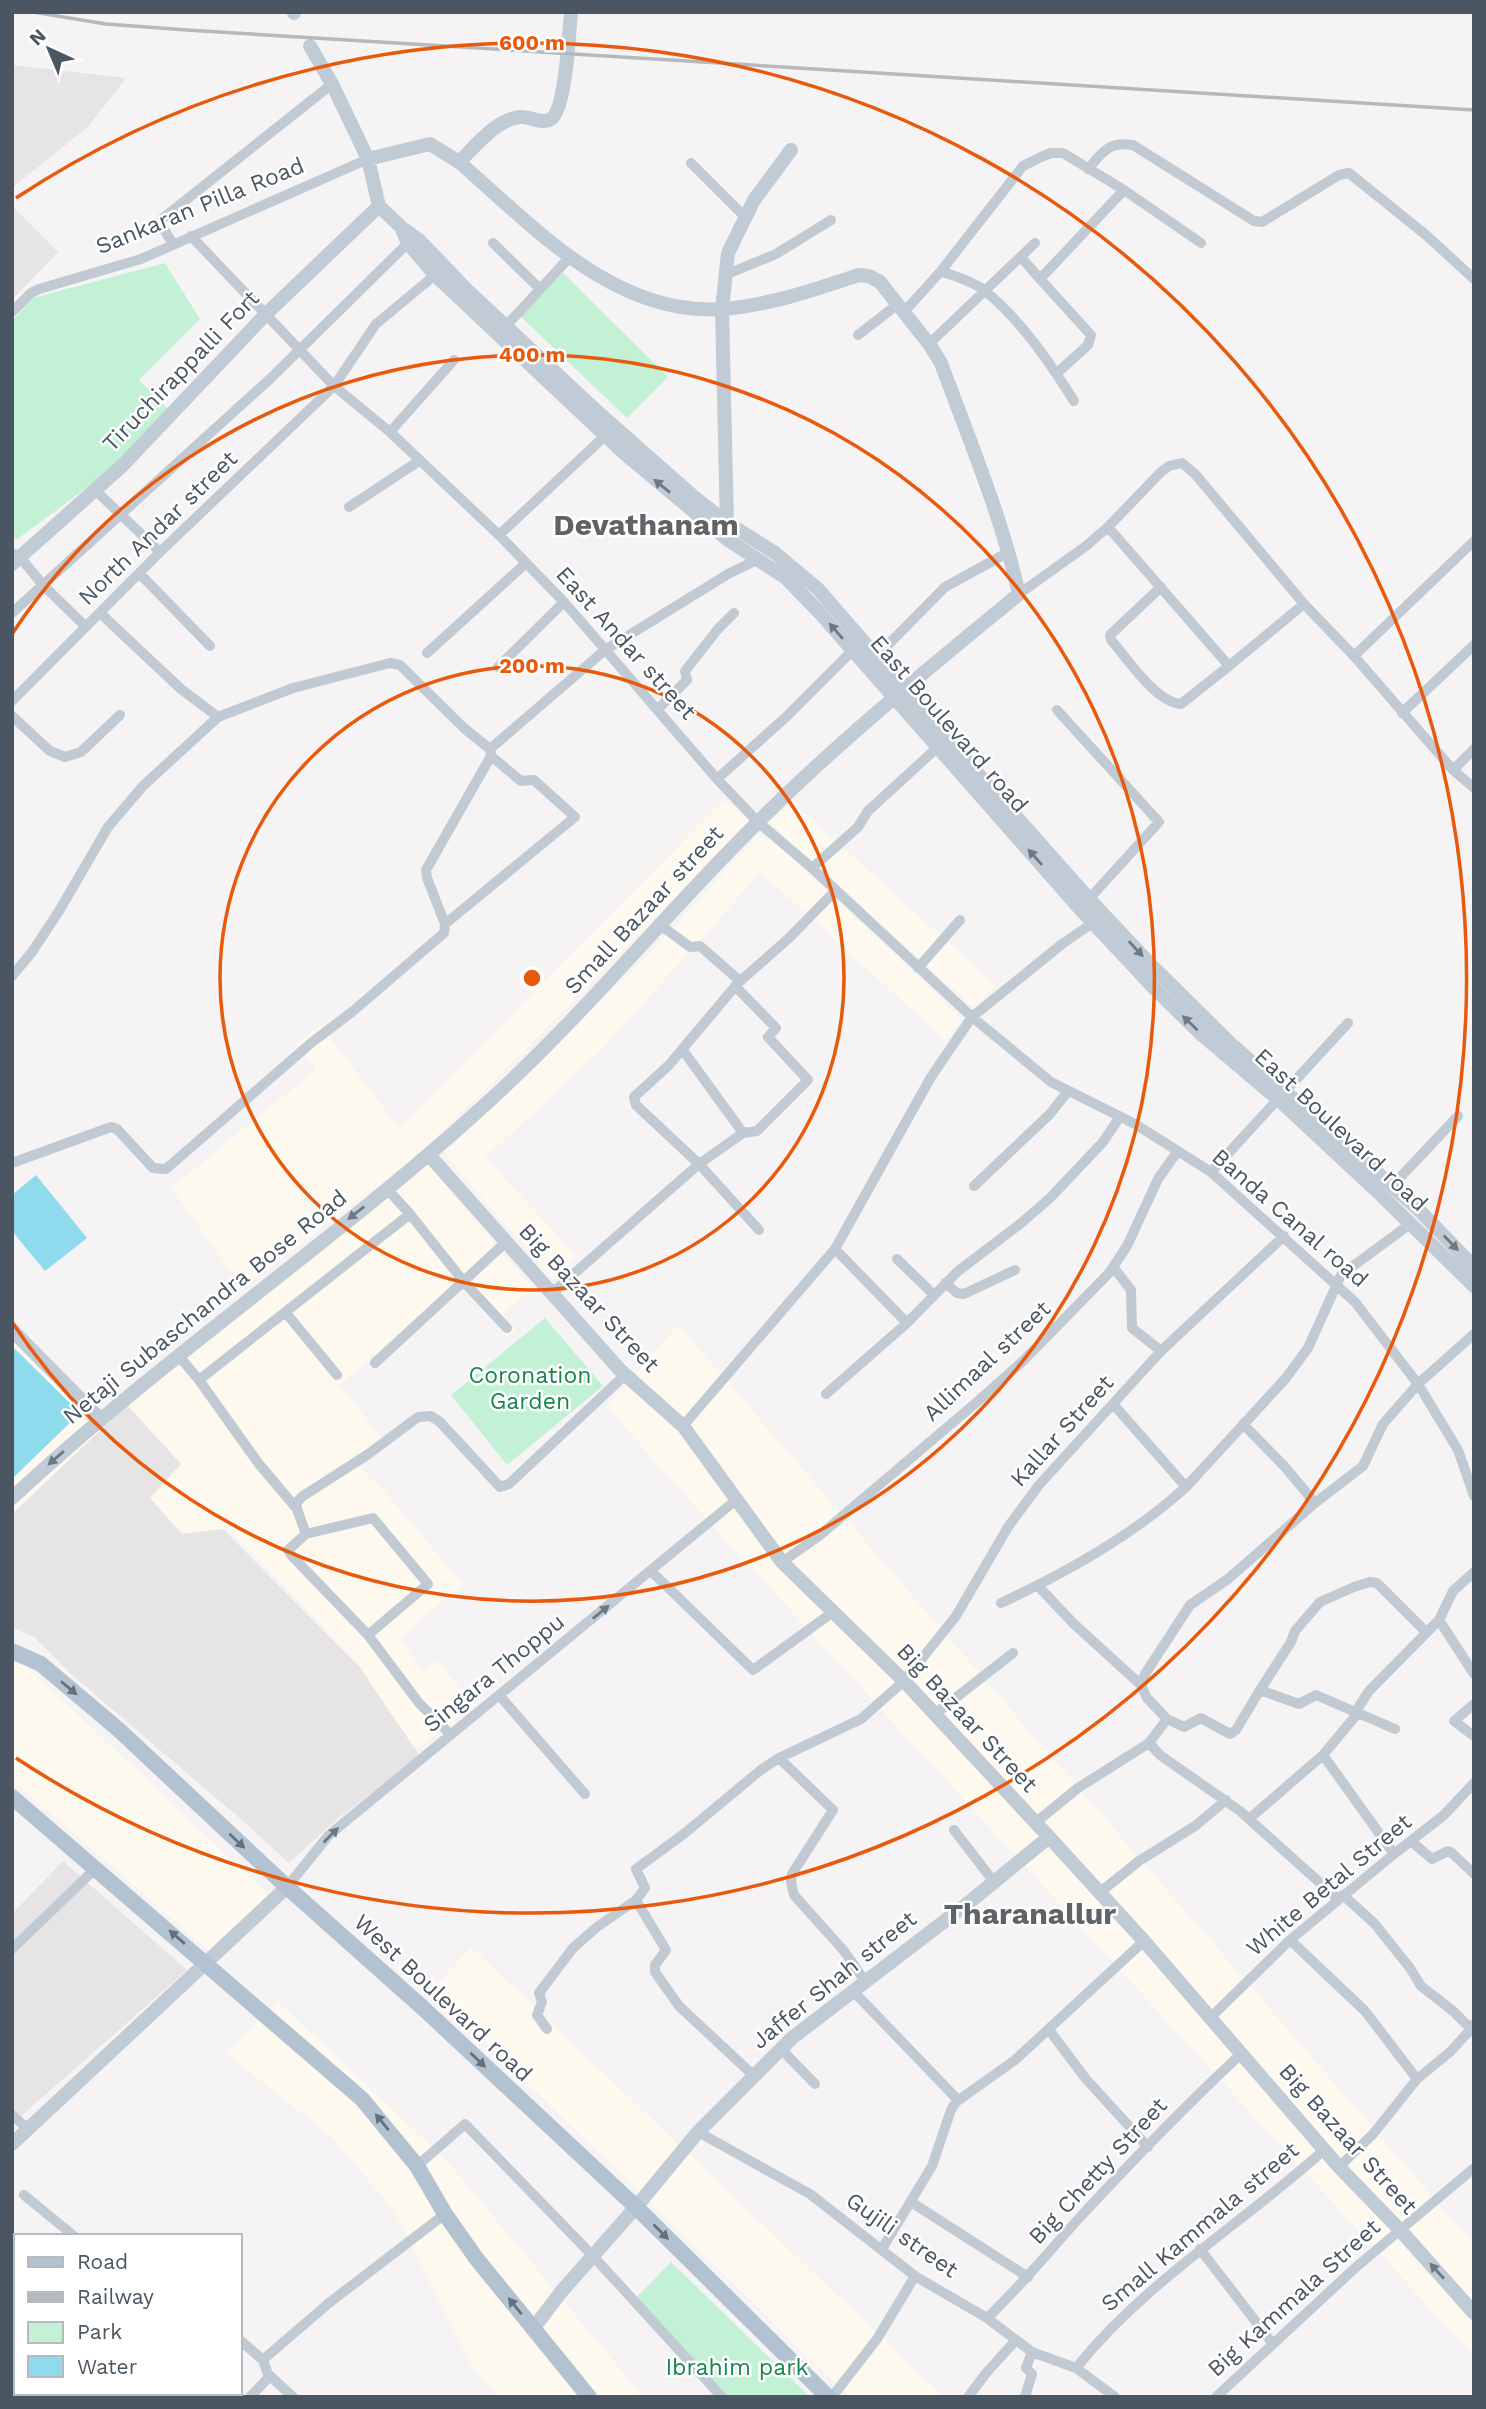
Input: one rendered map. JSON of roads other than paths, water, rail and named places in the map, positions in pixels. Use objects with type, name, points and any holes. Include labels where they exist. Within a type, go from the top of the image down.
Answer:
[{"type":"main road","name":"West Boulevard road","points":[[12,1651],[41,1664],[119,1730],[636,2207],[830,2397]]},
{"type":"main road","points":[[12,1797],[362,2099],[418,2166],[445,2214],[476,2258],[589,2397]]},
{"type":"street","points":[[459,162],[499,124],[520,117],[547,121],[556,114],[564,85],[571,12]]},
{"type":"street","points":[[310,46],[332,84],[368,159],[379,206]]},
{"type":"street","points":[[173,244],[160,223],[162,219],[332,84]]},
{"type":"street","points":[[1088,169],[1110,146],[1120,143],[1133,145],[1254,221],[1262,222],[1339,175],[1349,173],[1426,235],[1474,279]]},
{"type":"street","points":[[368,159],[430,144],[459,162],[569,258],[653,301],[685,307],[722,309],[788,298],[861,275],[880,282],[942,363],[1009,552],[1018,594],[1086,546],[1161,472],[1169,466],[1182,463],[1195,474],[1304,604],[1354,656],[1453,769],[1474,788]]},
{"type":"street","points":[[728,540],[722,309],[725,275],[730,246],[744,216],[791,150]]},
{"type":"street","points":[[858,335],[901,308],[941,271],[1023,166],[1051,153],[1063,153],[1124,190],[1201,243]]},
{"type":"street","name":"Sankaran Pilla Road","points":[[12,312],[31,293],[39,289],[141,259],[368,159]]},
{"type":"street","points":[[691,163],[744,216]]},
{"type":"street","points":[[1040,279],[1124,190]]},
{"type":"street","name":"East Boulevard road","points":[[379,206],[401,227],[408,243],[435,275],[625,454],[728,540],[786,578],[853,650],[899,693],[939,746],[1153,987],[1202,1035],[1282,1096],[1474,1286]]},
{"type":"street","name":"Tiruchirappalli Fort","points":[[15,558],[122,466],[266,314],[379,206]]},
{"type":"street","points":[[725,275],[776,254],[831,220]]},
{"type":"street","points":[[401,227],[419,241],[600,414],[726,522],[775,553],[818,589],[876,657],[899,693],[1153,967],[1282,1096],[1418,1209],[1474,1267]]},
{"type":"street","name":"East Andar street","points":[[191,236],[334,386],[390,432],[564,601],[717,779],[758,822],[812,868],[972,1017]]},
{"type":"street","points":[[12,613],[121,516],[299,350],[408,243]]},
{"type":"street","points":[[494,243],[539,288]]},
{"type":"street","points":[[929,344],[1035,243]]},
{"type":"street","points":[[1021,257],[1091,335],[1088,345],[1057,373]]},
{"type":"street","points":[[506,326],[569,258]]},
{"type":"street","points":[[941,271],[985,291],[1017,324],[1057,373],[1074,401]]},
{"type":"street","name":"North Andar street","points":[[12,701],[160,552],[334,386],[373,326],[435,275]]},
{"type":"street","points":[[390,432],[454,360]]},
{"type":"street","points":[[499,535],[606,435]]},
{"type":"street","points":[[349,508],[419,461]]},
{"type":"street","points":[[95,490],[160,552]]},
{"type":"street","points":[[1108,527],[1229,666]]},
{"type":"street","points":[[1354,656],[1474,541]]},
{"type":"street","points":[[876,657],[948,585],[1009,552]]},
{"type":"street","points":[[15,558],[86,627]]},
{"type":"street","points":[[12,1163],[111,1126],[117,1129],[153,1168],[166,1169],[311,1043],[352,1012],[444,933],[446,924],[426,870],[491,752],[605,650],[728,574],[758,560]]},
{"type":"street","points":[[427,653],[526,564]]},
{"type":"street","points":[[139,573],[210,646]]},
{"type":"street","points":[[1161,587],[1110,635],[1111,640],[1158,694],[1166,700],[1181,704],[1304,604]]},
{"type":"street","name":"Small Bazaar street","points":[[429,1155],[491,1100],[583,1009],[659,924],[758,822],[899,693],[1018,594]]},
{"type":"street","points":[[498,667],[564,601]]},
{"type":"street","points":[[100,613],[181,689],[218,717]]},
{"type":"street","points":[[657,709],[687,680],[685,671],[734,613]]},
{"type":"street","points":[[1402,713],[1474,645]]},
{"type":"street","points":[[717,779],[853,650]]},
{"type":"street","points":[[12,976],[32,952],[59,911],[108,827],[143,786],[218,717],[293,688],[390,663],[400,665],[521,781],[534,779],[575,817],[446,924]]},
{"type":"street","points":[[1057,710],[1159,822],[1089,899]]},
{"type":"street","points":[[12,716],[50,751],[65,757],[81,752],[120,715]]},
{"type":"street","points":[[812,868],[858,827],[867,811],[939,746]]},
{"type":"street","points":[[1453,769],[1474,750]]},
{"type":"street","points":[[759,1230],[699,1164],[633,1100],[635,1094],[669,1065],[737,984],[789,938],[835,891]]},
{"type":"street","points":[[918,968],[960,920]]},
{"type":"street","points":[[683,1426],[835,1249],[931,1077],[972,1017],[1062,944],[1094,922]]},
{"type":"street","points":[[552,1293],[699,1164],[743,1133],[757,1131],[808,1080],[768,1037],[776,1028],[737,984],[700,946],[690,947],[659,924]]},
{"type":"street","name":"Banda Canal road","points":[[972,1017],[1051,1083],[1135,1124],[1210,1172],[1337,1284],[1355,1302],[1418,1384],[1458,1450],[1474,1496]]},
{"type":"street","points":[[1210,1172],[1348,1023]]},
{"type":"street","points":[[682,1049],[743,1133]]},
{"type":"street","points":[[974,1186],[1050,1114],[1068,1091]]},
{"type":"street","points":[[1392,1186],[1458,1116]]},
{"type":"street","points":[[826,1394],[907,1323],[945,1283],[1050,1198],[1103,1142],[1119,1118]]},
{"type":"street","name":"Allimaal street","points":[[782,1562],[819,1536],[977,1402],[1023,1361],[1114,1268],[1158,1179],[1177,1152]]},
{"type":"street","name":"Netaji Subaschandra Bose Road","points":[[12,1498],[178,1355],[429,1155]]},
{"type":"street","name":"Big Bazaar Street","points":[[429,1155],[626,1374],[683,1426],[782,1562],[904,1681],[1049,1837],[1144,1941],[1339,2167],[1474,2313]]},
{"type":"street","points":[[387,1189],[464,1282],[507,1328]]},
{"type":"street","points":[[199,1380],[410,1214]]},
{"type":"street","points":[[1001,1604],[1038,1586],[1129,1532],[1186,1487],[1286,1378],[1308,1349],[1341,1275],[1410,1224]]},
{"type":"street","name":"Kallar Street","points":[[636,1900],[645,1888],[636,1869],[638,1866],[685,1833],[716,1805],[779,1758],[861,1719],[904,1681],[956,1616],[1008,1527],[1039,1485],[1161,1350],[1284,1236]]},
{"type":"street","points":[[376,1363],[506,1242]]},
{"type":"street","points":[[835,1249],[907,1323]]},
{"type":"street","points":[[897,1259],[933,1294]]},
{"type":"street","points":[[1114,1268],[1131,1290],[1132,1328],[1161,1350]]},
{"type":"street","points":[[945,1283],[957,1293],[964,1294],[1015,1270]]},
{"type":"street","points":[[286,1312],[337,1375]]},
{"type":"street","points":[[12,1330],[100,1420]]},
{"type":"street","points":[[1141,1685],[1145,1674],[1190,1605],[1228,1579],[1315,1503],[1363,1466],[1383,1424],[1418,1384],[1474,1334]]},
{"type":"street","points":[[178,1355],[259,1464],[297,1509]]},
{"type":"street","points":[[306,1534],[297,1502],[418,1417],[430,1416],[440,1422],[500,1487],[509,1484],[626,1374]]},
{"type":"street","points":[[1114,1405],[1186,1487]]},
{"type":"street","points":[[1243,1424],[1315,1503]]},
{"type":"street","name":"Singara Thoppu","points":[[287,1887],[329,1835],[736,1500]]},
{"type":"street","points":[[368,1635],[428,1584],[373,1518],[306,1534],[288,1550],[368,1635],[419,1703],[450,1735]]},
{"type":"street","points":[[651,1571],[753,1670],[833,1612]]},
{"type":"street","points":[[1249,1819],[1323,1755],[1358,1713],[1358,1708],[1369,1691],[1438,1620],[1453,1591],[1474,1572]]},
{"type":"street","points":[[1038,1586],[1074,1624],[1141,1685],[1147,1698],[1167,1719],[1184,1727],[1196,1718],[1203,1718],[1230,1734],[1236,1730],[1303,1619],[1320,1602],[1354,1587],[1370,1582],[1377,1583],[1426,1633]]},
{"type":"street","points":[[1438,1620],[1474,1674]]},
{"type":"street","points":[[935,1714],[1013,1653]]},
{"type":"street","points":[[1260,1690],[1299,1704],[1316,1695],[1395,1728]]},
{"type":"street","points":[[499,1695],[586,1794]]},
{"type":"street","points":[[1474,1704],[1454,1720],[1474,1736]]},
{"type":"street","points":[[1035,1823],[1078,1788],[1149,1743],[1167,1719]]},
{"type":"street","points":[[1149,1743],[1160,1755],[1226,1800],[1374,1923],[1421,1986],[1453,2011],[1470,2031],[1417,2079],[1373,2134],[1339,2167]]},
{"type":"street","points":[[1323,1755],[1394,1854]]},
{"type":"street","points":[[779,1758],[833,1810],[792,1874],[794,1895],[844,1951],[865,1982]]},
{"type":"street","name":"White Betal Street","points":[[1210,2018],[1290,1940],[1444,1815],[1474,1783]]},
{"type":"street","points":[[1100,1893],[1139,1861],[1195,1826],[1226,1800]]},
{"type":"street","points":[[954,1830],[994,1882]]},
{"type":"street","name":"Jaffer Shah street","points":[[533,2329],[561,2292],[698,2132],[753,2075],[853,1991],[1049,1837]]},
{"type":"street","points":[[1411,1841],[1432,1859],[1448,1851],[1452,1853],[1474,1874]]},
{"type":"street","points":[[12,1949],[96,1868]]},
{"type":"street","points":[[12,2144],[287,1887]]},
{"type":"street","points":[[547,2029],[537,2015],[542,2002],[540,1993],[544,1987],[573,1948],[597,1927],[636,1900],[666,1950],[655,1965],[655,1972],[680,2006],[753,2075]]},
{"type":"street","points":[[1290,1940],[1365,2011],[1417,2079]]},
{"type":"street","points":[[882,2249],[932,2165],[957,2100],[1007,2067],[1144,1941]]},
{"type":"street","points":[[853,1991],[957,2100]]},
{"type":"street","points":[[1049,2030],[1086,2079],[1147,2147]]},
{"type":"street","points":[[781,2049],[815,2084]]},
{"type":"street","name":"Big Chetty Street","points":[[987,2318],[1028,2277],[1084,2212],[1241,2054]]},
{"type":"street","points":[[12,2115],[28,2129]]},
{"type":"street","points":[[418,2166],[465,2123],[593,2256],[722,2397]]},
{"type":"street","name":"Gujili street","points":[[698,2132],[810,2194],[915,2276],[987,2318],[1032,2352],[1076,2368],[1113,2396]]},
{"type":"street","name":"Small Kammala street","points":[[1076,2368],[1104,2335],[1171,2272],[1292,2179],[1324,2150]]},
{"type":"street","name":"Big Kammala Street","points":[[1216,2397],[1355,2268],[1474,2168]]},
{"type":"street","points":[[24,2195],[72,2234]]},
{"type":"street","points":[[911,2202],[1028,2277]]},
{"type":"street","points":[[264,2361],[329,2303],[445,2214]]},
{"type":"street","points":[[1200,2249],[1273,2344]]},
{"type":"street","points":[[830,2397],[877,2339],[915,2276]]},
{"type":"street","points":[[968,2397],[1015,2341]]},
{"type":"street","points":[[242,2342],[264,2361],[269,2375],[293,2397]]},
{"type":"street","points":[[1024,2397],[1032,2374],[1027,2368],[1032,2352]]},
{"type":"street","points":[[250,2397],[269,2375]]},
{"type":"water","points":[[36,1175],[87,1238],[45,1271],[12,1231],[12,1195]]},
{"type":"water","points":[[12,1346],[80,1413],[12,1479]]},
{"type":"railway","points":[[33,12],[106,24],[187,30],[1474,110]]},
{"type":"district","name":"Devathanam","points":[[646,524]]},
{"type":"district","name":"Tharanallur","points":[[1030,1913]]},
{"type":"park label","name":"Coronation Garden","points":[[530,1388]]},
{"type":"park label","name":"Ibrahim park","points":[[737,2367]]}]
